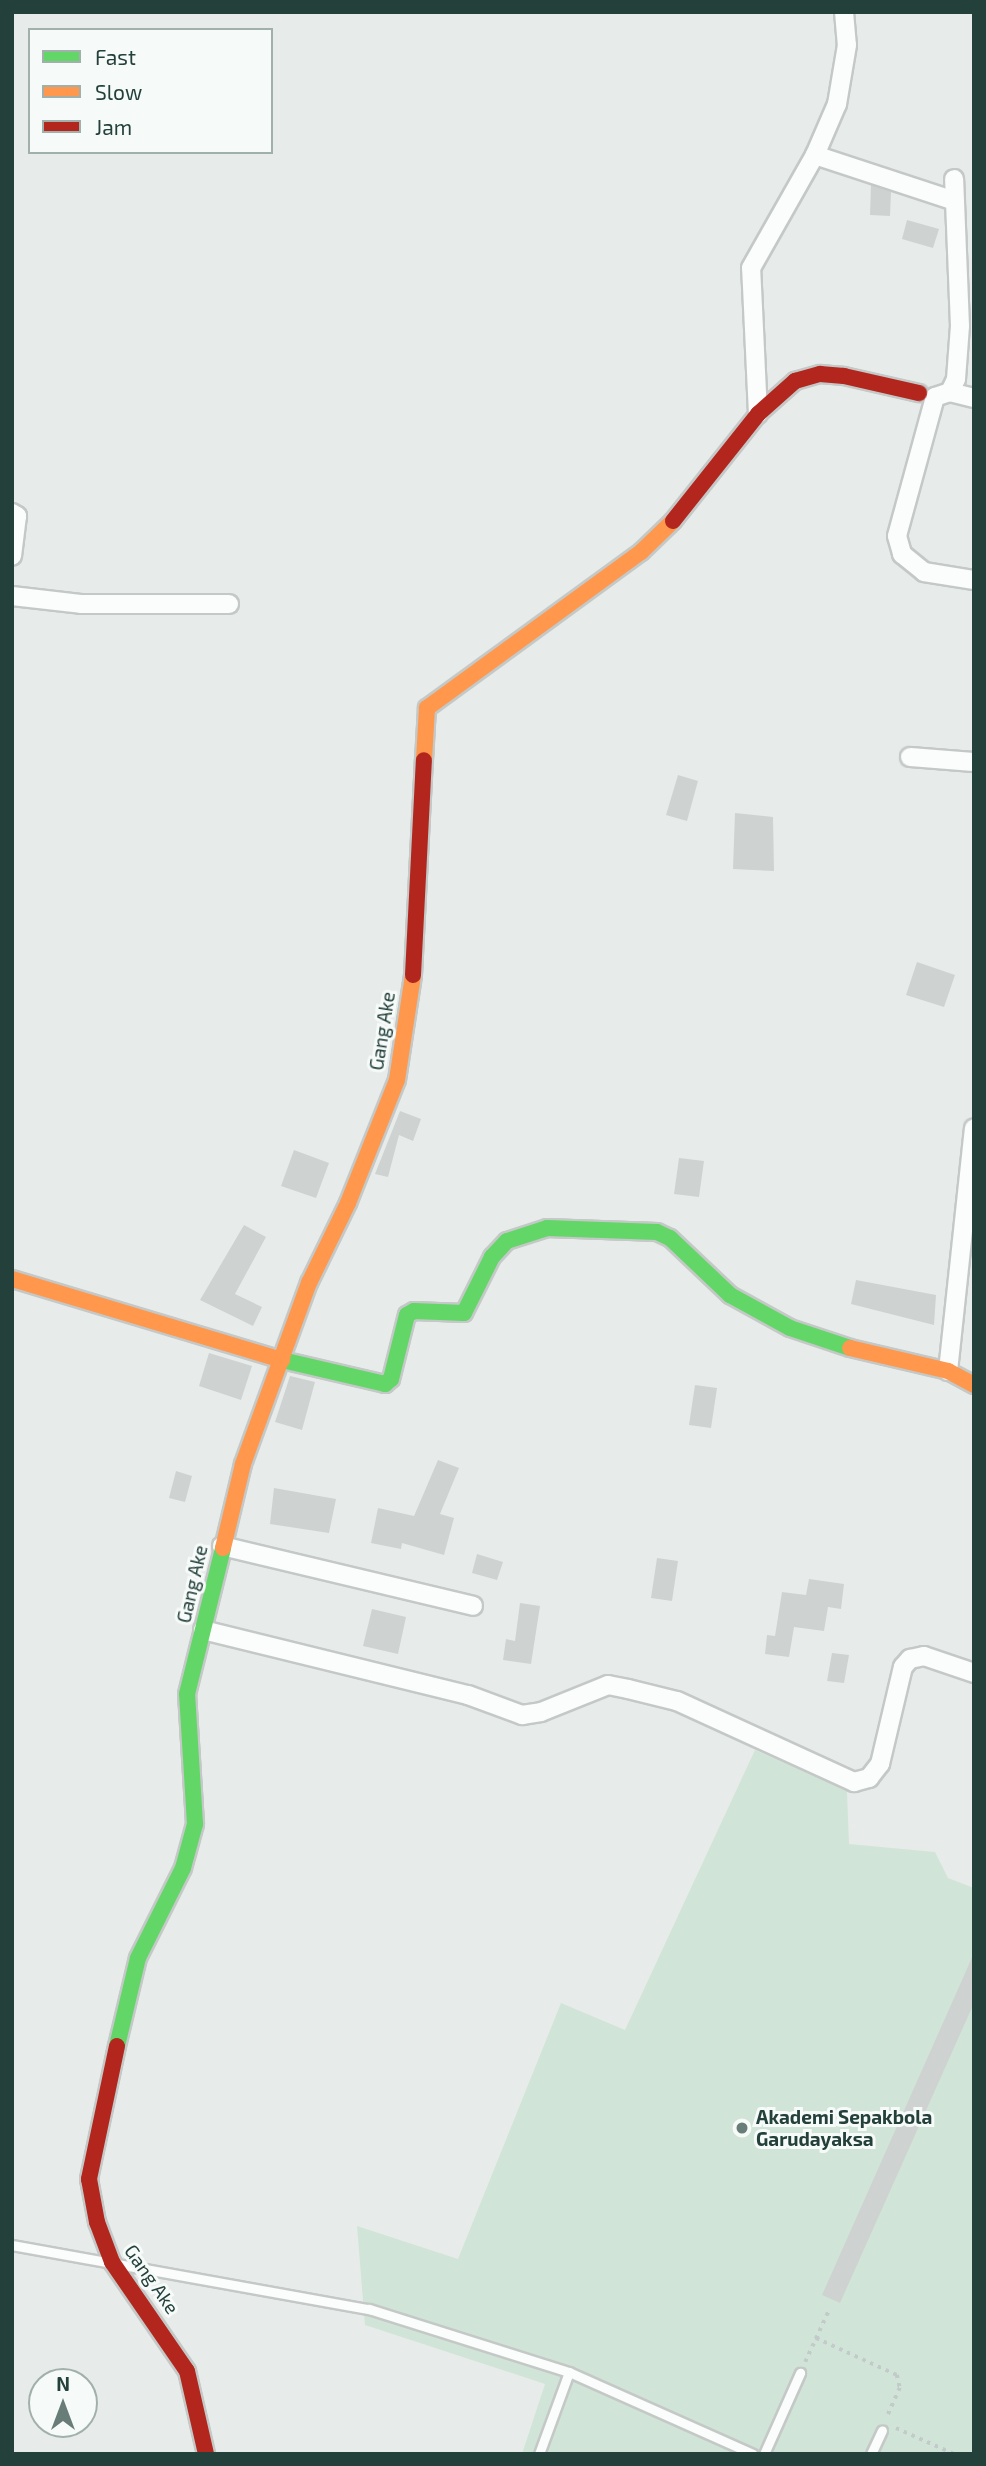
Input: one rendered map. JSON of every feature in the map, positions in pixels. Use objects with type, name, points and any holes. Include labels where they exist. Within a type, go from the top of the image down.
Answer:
[{"type":"street","points":[[758,414],[751,268],[815,155],[837,104],[847,45],[844,12]]},
{"type":"street","points":[[815,155],[955,201]]},
{"type":"street","points":[[950,392],[956,379],[960,326],[954,179]]},
{"type":"street","points":[[758,414],[795,380],[821,374],[919,393]]},
{"type":"street","points":[[974,398],[950,392],[935,397],[898,545],[924,572],[974,580]]},
{"type":"street","name":"Gang Ake","points":[[206,2454],[187,2371],[112,2262],[96,2222],[89,2179],[93,2144],[138,1958],[183,1868],[195,1824],[187,1694],[243,1464],[279,1359],[397,1080],[413,976],[427,708],[641,552],[675,520],[758,414]]},
{"type":"street","points":[[12,513],[17,516],[12,556]]},
{"type":"street","points":[[12,596],[81,604],[229,604]]},
{"type":"street","points":[[910,757],[974,762]]},
{"type":"street","points":[[948,1371],[974,1128]]},
{"type":"street","points":[[12,1279],[279,1359],[385,1384],[391,1379],[407,1315],[414,1311],[464,1313],[492,1257],[507,1241],[547,1228],[657,1232],[670,1238],[730,1295],[790,1328],[877,1357],[948,1371],[974,1385]]},
{"type":"street","points":[[222,1546],[473,1606]]},
{"type":"street","points":[[203,1630],[468,1695],[522,1715],[541,1712],[608,1685],[628,1689],[677,1701],[854,1782],[869,1778],[880,1764],[903,1667],[910,1659],[924,1656],[974,1673]]},
{"type":"lane","points":[[12,2245],[369,2309],[569,2372],[753,2454]]},
{"type":"lane","points":[[539,2454],[569,2372]]},
{"type":"lane","points":[[764,2454],[800,2374]]},
{"type":"lane","points":[[871,2454],[882,2430]]},
{"type":"path","points":[[800,2374],[828,2312]]},
{"type":"path","points":[[816,2337],[897,2375],[900,2388],[885,2423],[954,2454]]},
{"type":"green space","name":"Akademi Sepakbola Garudayaksa","points":[[755,1750],[847,1791],[849,1844],[935,1852],[948,1878],[974,1888],[974,2454],[522,2454],[545,2384],[365,2325],[357,2226],[458,2259],[561,2003],[625,2030]]},
{"type":"building","points":[[871,185],[891,192],[890,216],[870,215]]},
{"type":"building","points":[[907,220],[939,229],[933,248],[902,239]]},
{"type":"building","points":[[678,775],[698,781],[687,821],[666,815]]},
{"type":"building","points":[[735,813],[773,817],[774,871],[733,869]]},
{"type":"building","points":[[917,962],[955,975],[944,1007],[906,995]]},
{"type":"building","points":[[400,1111],[421,1119],[413,1141],[399,1135],[388,1177],[375,1174]]},
{"type":"building","points":[[294,1150],[329,1163],[316,1198],[281,1186]]},
{"type":"building","points":[[679,1158],[704,1161],[699,1197],[674,1194]]},
{"type":"building","points":[[244,1225],[266,1237],[235,1294],[262,1307],[253,1326],[200,1300]]},
{"type":"building","points":[[856,1280],[936,1295],[934,1325],[851,1304]]},
{"type":"building","points":[[209,1353],[252,1366],[241,1400],[199,1386]]},
{"type":"building","points":[[290,1376],[315,1382],[302,1430],[275,1422]]},
{"type":"building","points":[[695,1385],[717,1388],[711,1428],[689,1425]]},
{"type":"building","points":[[438,1460],[459,1468],[440,1514],[454,1518],[444,1555],[402,1543],[401,1549],[371,1543],[378,1508],[414,1516]]},
{"type":"building","points":[[176,1471],[192,1476],[185,1502],[169,1498]]},
{"type":"building","points":[[274,1488],[336,1499],[329,1533],[270,1524]]},
{"type":"building","points":[[477,1554],[503,1562],[497,1580],[472,1573]]},
{"type":"building","points":[[657,1558],[678,1561],[672,1601],[651,1598]]},
{"type":"building","points":[[809,1579],[844,1584],[841,1609],[828,1607],[824,1631],[794,1627],[789,1657],[765,1654],[767,1635],[775,1636],[782,1592],[806,1595]]},
{"type":"building","points":[[520,1603],[540,1606],[531,1664],[503,1660],[506,1639],[515,1641]]},
{"type":"building","points":[[372,1609],[406,1617],[398,1654],[363,1646]]},
{"type":"building","points":[[832,1653],[849,1655],[844,1683],[827,1681]]},
{"type":"building","points":[[974,1953],[974,2003],[840,2303],[822,2295]]},
{"type":"traffic: fast","points":[[282,1360],[385,1384],[391,1379],[407,1315],[414,1311],[464,1313],[492,1257],[507,1241],[547,1228],[657,1232],[670,1238],[730,1295],[790,1328],[850,1348]]},
{"type":"traffic: fast","points":[[117,2046],[138,1958],[183,1868],[195,1824],[187,1694],[223,1548]]},
{"type":"traffic: slow","points":[[424,760],[427,708],[641,552],[673,521]]},
{"type":"traffic: slow","points":[[223,1548],[243,1464],[309,1283],[348,1203],[397,1080],[413,975]]},
{"type":"traffic: slow","points":[[12,1279],[282,1360]]},
{"type":"traffic: slow","points":[[850,1348],[948,1371],[974,1385]]},
{"type":"traffic: jam","points":[[673,521],[758,414],[795,381],[820,374],[844,376],[919,393]]},
{"type":"traffic: jam","points":[[413,975],[424,760]]},
{"type":"traffic: jam","points":[[117,2046],[89,2179],[97,2222],[112,2262],[187,2371],[206,2454]]},
{"type":"place","name":"Akademi Sepakbola Garudayaksa","points":[[742,2128]]}]
